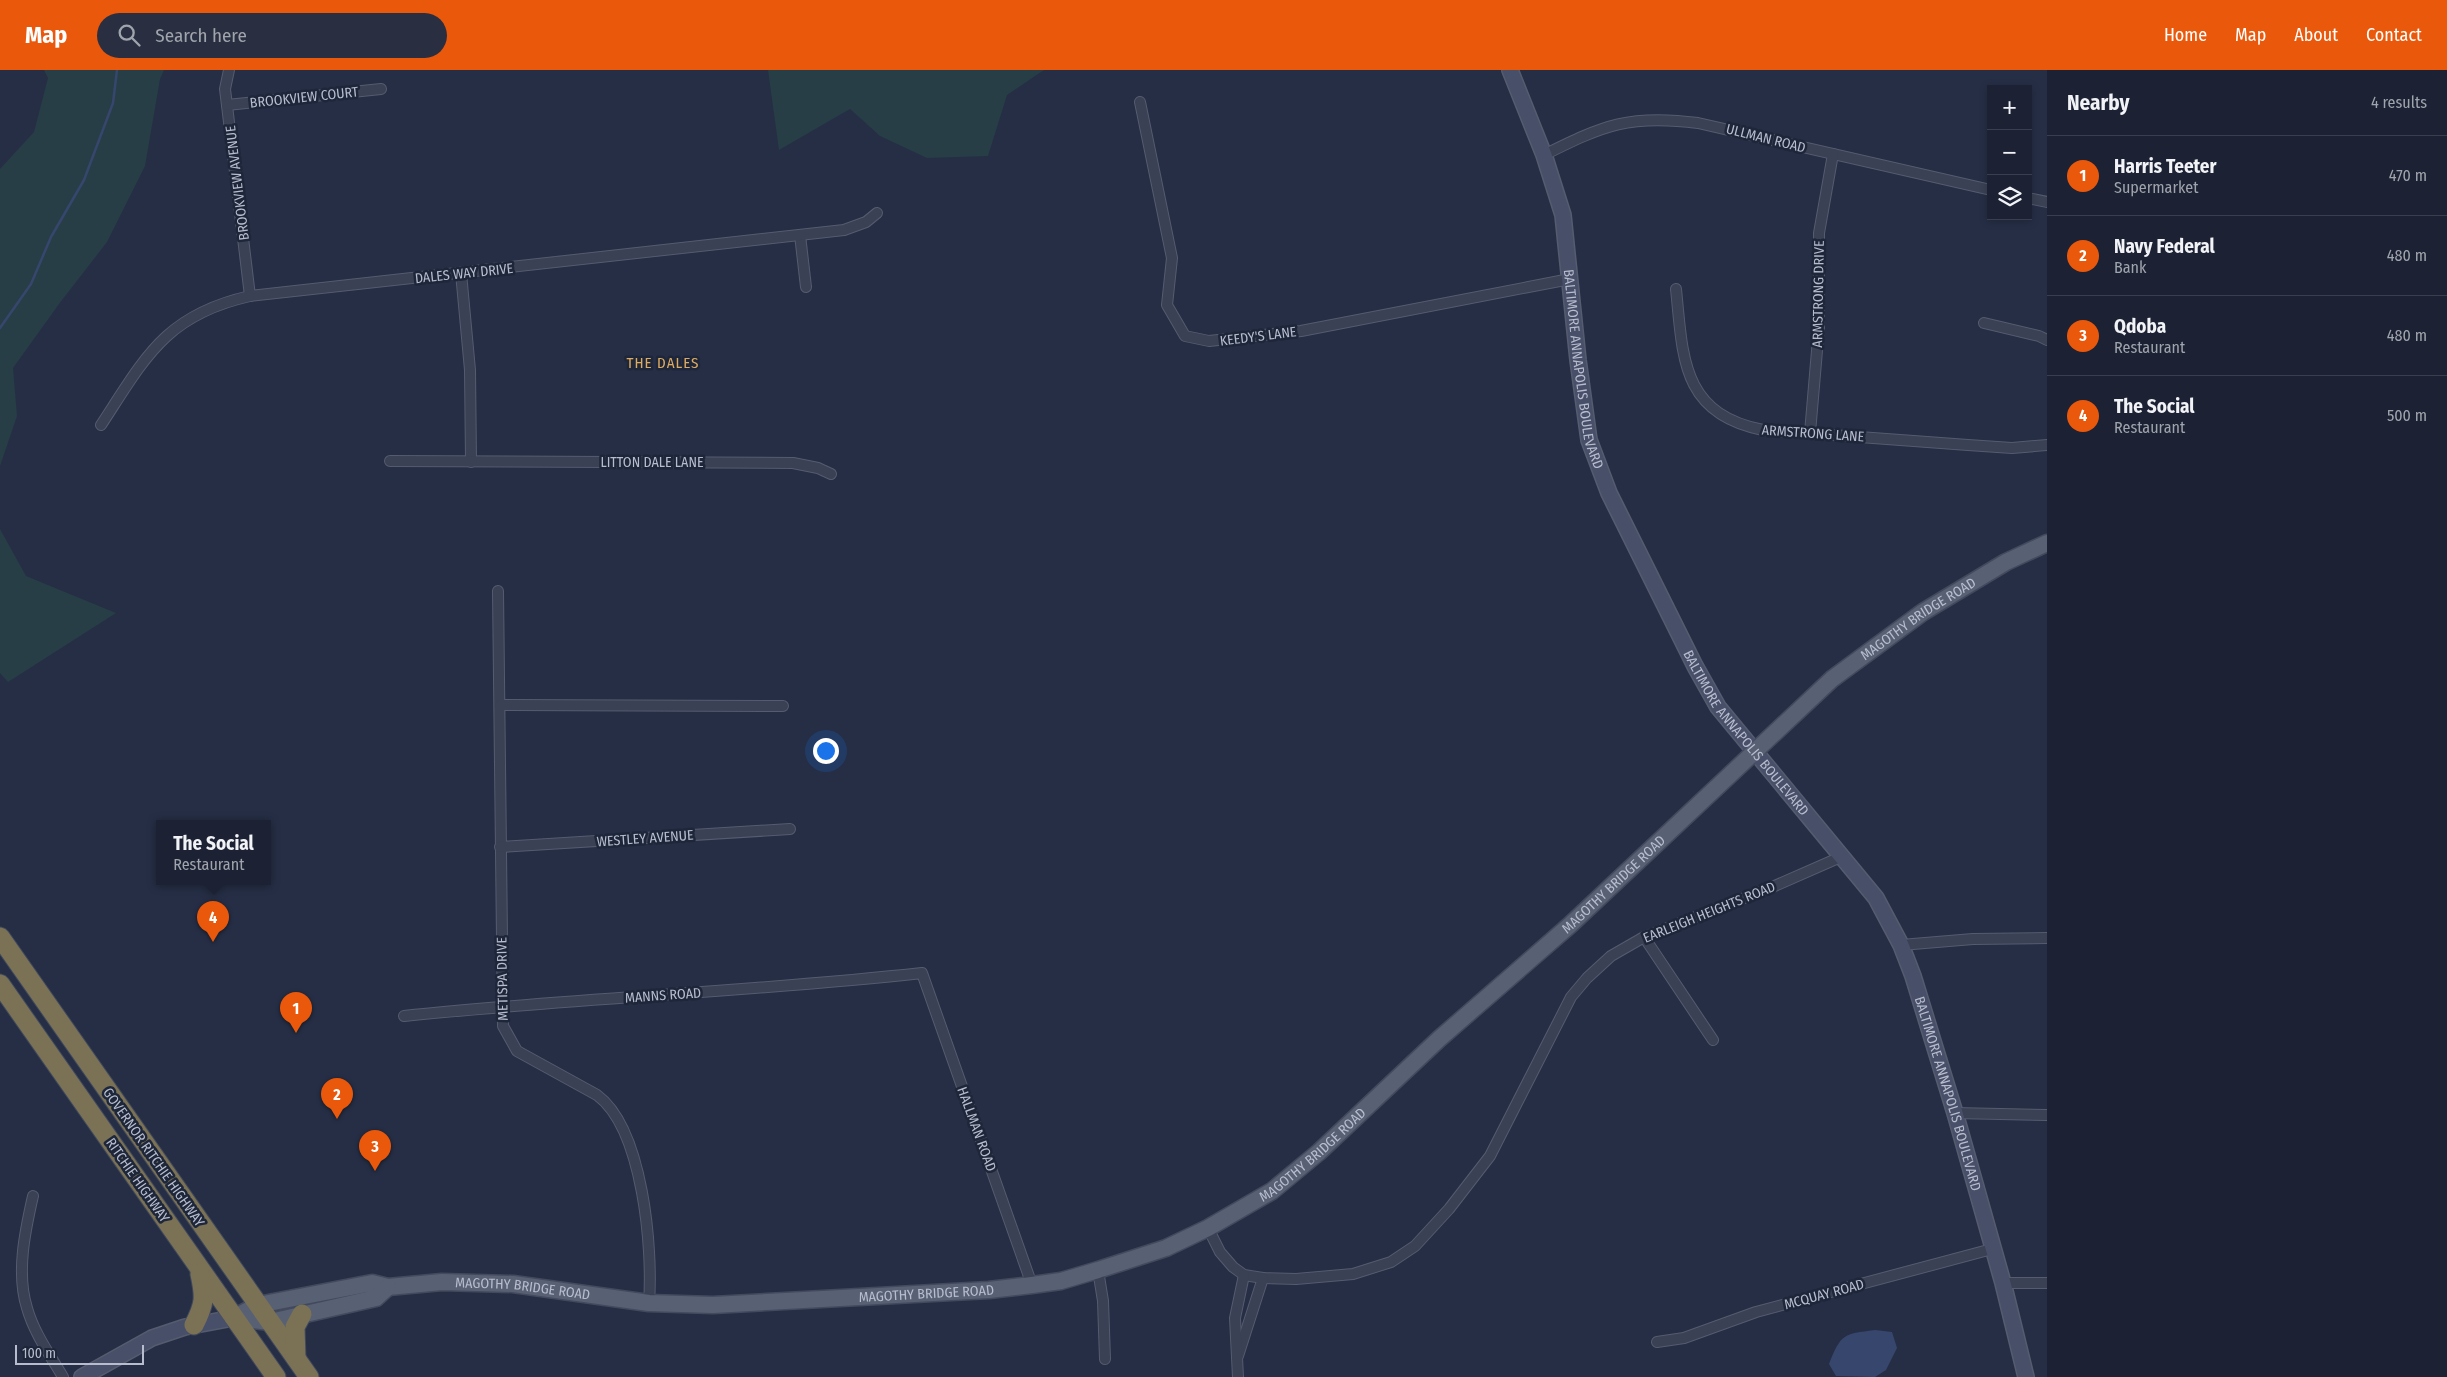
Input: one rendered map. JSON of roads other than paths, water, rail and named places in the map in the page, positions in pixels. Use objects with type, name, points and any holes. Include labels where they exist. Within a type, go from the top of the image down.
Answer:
[{"type":"highway","name":"GOVERNOR RITCHIE HIGHWAY","points":[[0,937],[309,1377]]},
{"type":"highway","name":"RITCHIE HIGHWAY","points":[[0,984],[276,1377]]},
{"type":"highway","points":[[194,1325],[204,1308],[204,1293],[198,1268]]},
{"type":"highway","points":[[296,1359],[295,1327],[302,1314]]},
{"type":"main road","name":"BALTIMORE ANNAPOLIS BOULEVARD","points":[[1510,70],[1544,155],[1563,215],[1578,360],[1589,440],[1609,494],[1695,666],[1718,707],[1754,753],[1843,856],[1876,898],[1901,945],[1913,976],[1955,1113],[1992,1250],[2003,1283],[2026,1377]]},
{"type":"main road","name":"MAGOTHY BRIDGE ROAD","points":[[233,1318],[258,1305],[372,1283],[388,1288],[442,1282],[513,1284],[649,1302],[713,1304],[989,1290],[1061,1281],[1166,1248],[1208,1228],[1272,1191],[1318,1152],[1439,1039],[1570,925],[1832,679],[1923,612],[2006,562],[2047,543]]},
{"type":"main road","name":"MAGOTHY BRIDGE ROAD","points":[[233,1318],[270,1322],[376,1298],[388,1288]]},
{"type":"main road","points":[[82,1377],[152,1338],[194,1325],[233,1318]]},
{"type":"street","name":"BROOKVIEW AVENUE","points":[[229,70],[225,89],[250,296]]},
{"type":"street","name":"BROOKVIEW COURT","points":[[227,105],[382,89]]},
{"type":"street","name":"KEEDY'S LANE","points":[[1140,102],[1172,258],[1167,305],[1185,336],[1209,341],[1301,331],[1570,279]]},
{"type":"street","name":"ULLMAN ROAD","points":[[1544,155],[1602,128],[1622,122],[1664,118],[1698,122],[1987,189]]},
{"type":"street","name":"ARMSTRONG DRIVE","points":[[1810,433],[1819,327],[1819,233],[1833,154]]},
{"type":"street","points":[[2032,199],[2047,202]]},
{"type":"street","name":"DALES WAY DRIVE","points":[[101,425],[148,354],[169,333],[194,315],[227,302],[250,296],[461,274],[855,228],[877,213]]},
{"type":"street","points":[[800,235],[806,287]]},
{"type":"street","points":[[461,274],[470,370],[471,462]]},
{"type":"street","name":"ARMSTRONG LANE","points":[[1676,289],[1685,362],[1695,386],[1706,401],[1722,416],[1748,427],[1968,446],[2012,448],[2047,445]]},
{"type":"street","points":[[1984,323],[2039,336],[2047,340]]},
{"type":"street","name":"LITTON DALE LANE","points":[[390,461],[793,463],[818,468],[831,474]]},
{"type":"street","name":"METISPA DRIVE","points":[[498,591],[502,1026],[505,1034],[517,1051],[597,1095],[606,1102],[620,1123],[637,1172],[647,1229],[650,1262],[649,1302]]},
{"type":"street","points":[[500,706],[783,706]]},
{"type":"street","name":"WESTLEY AVENUE","points":[[500,847],[790,829]]},
{"type":"street","name":"EARLEIGH HEIGHTS ROAD","points":[[1244,1275],[1263,1278],[1296,1279],[1353,1274],[1391,1262],[1414,1246],[1449,1210],[1490,1156],[1571,997],[1587,978],[1611,956],[1644,937],[1770,888],[1843,856]]},
{"type":"street","points":[[1644,937],[1713,1040]]},
{"type":"street","points":[[1901,945],[1973,939],[2047,938]]},
{"type":"street","name":"MANNS ROAD","points":[[404,1016],[502,1006],[824,984],[922,973]]},
{"type":"street","name":"HALLMAN ROAD","points":[[922,973],[1032,1285]]},
{"type":"street","points":[[1955,1113],[2047,1115]]},
{"type":"street","points":[[32,1196],[24,1235],[23,1278],[26,1307],[35,1330],[63,1377]]},
{"type":"street","points":[[1208,1228],[1220,1252],[1232,1267],[1244,1275],[1235,1318],[1234,1335],[1238,1377]]},
{"type":"street","name":"MCQUAY ROAD","points":[[1657,1342],[1684,1338],[1756,1312],[1992,1250]]},
{"type":"street","points":[[1098,1270],[1103,1301],[1105,1359]]},
{"type":"street","points":[[1237,1359],[1263,1278]]},
{"type":"street","points":[[2003,1283],[2047,1283]]},
{"type":"water","points":[[1875,1330],[1892,1332],[1897,1348],[1886,1370],[1875,1377],[1836,1376],[1829,1364],[1840,1341],[1844,1337],[1856,1333]]},
{"type":"waterway","points":[[0,328],[31,284],[51,237],[84,180],[113,103],[117,70]]},
{"type":"place","name":"The Social","points":[[213,942]]},
{"type":"place","name":"Harris Teeter","points":[[296,1033]]},
{"type":"place","name":"Navy Federal","points":[[337,1119]]},
{"type":"place","name":"Qdoba","points":[[375,1171]]},
{"type":"district","name":"THE DALES","points":[[663,363]]}]
